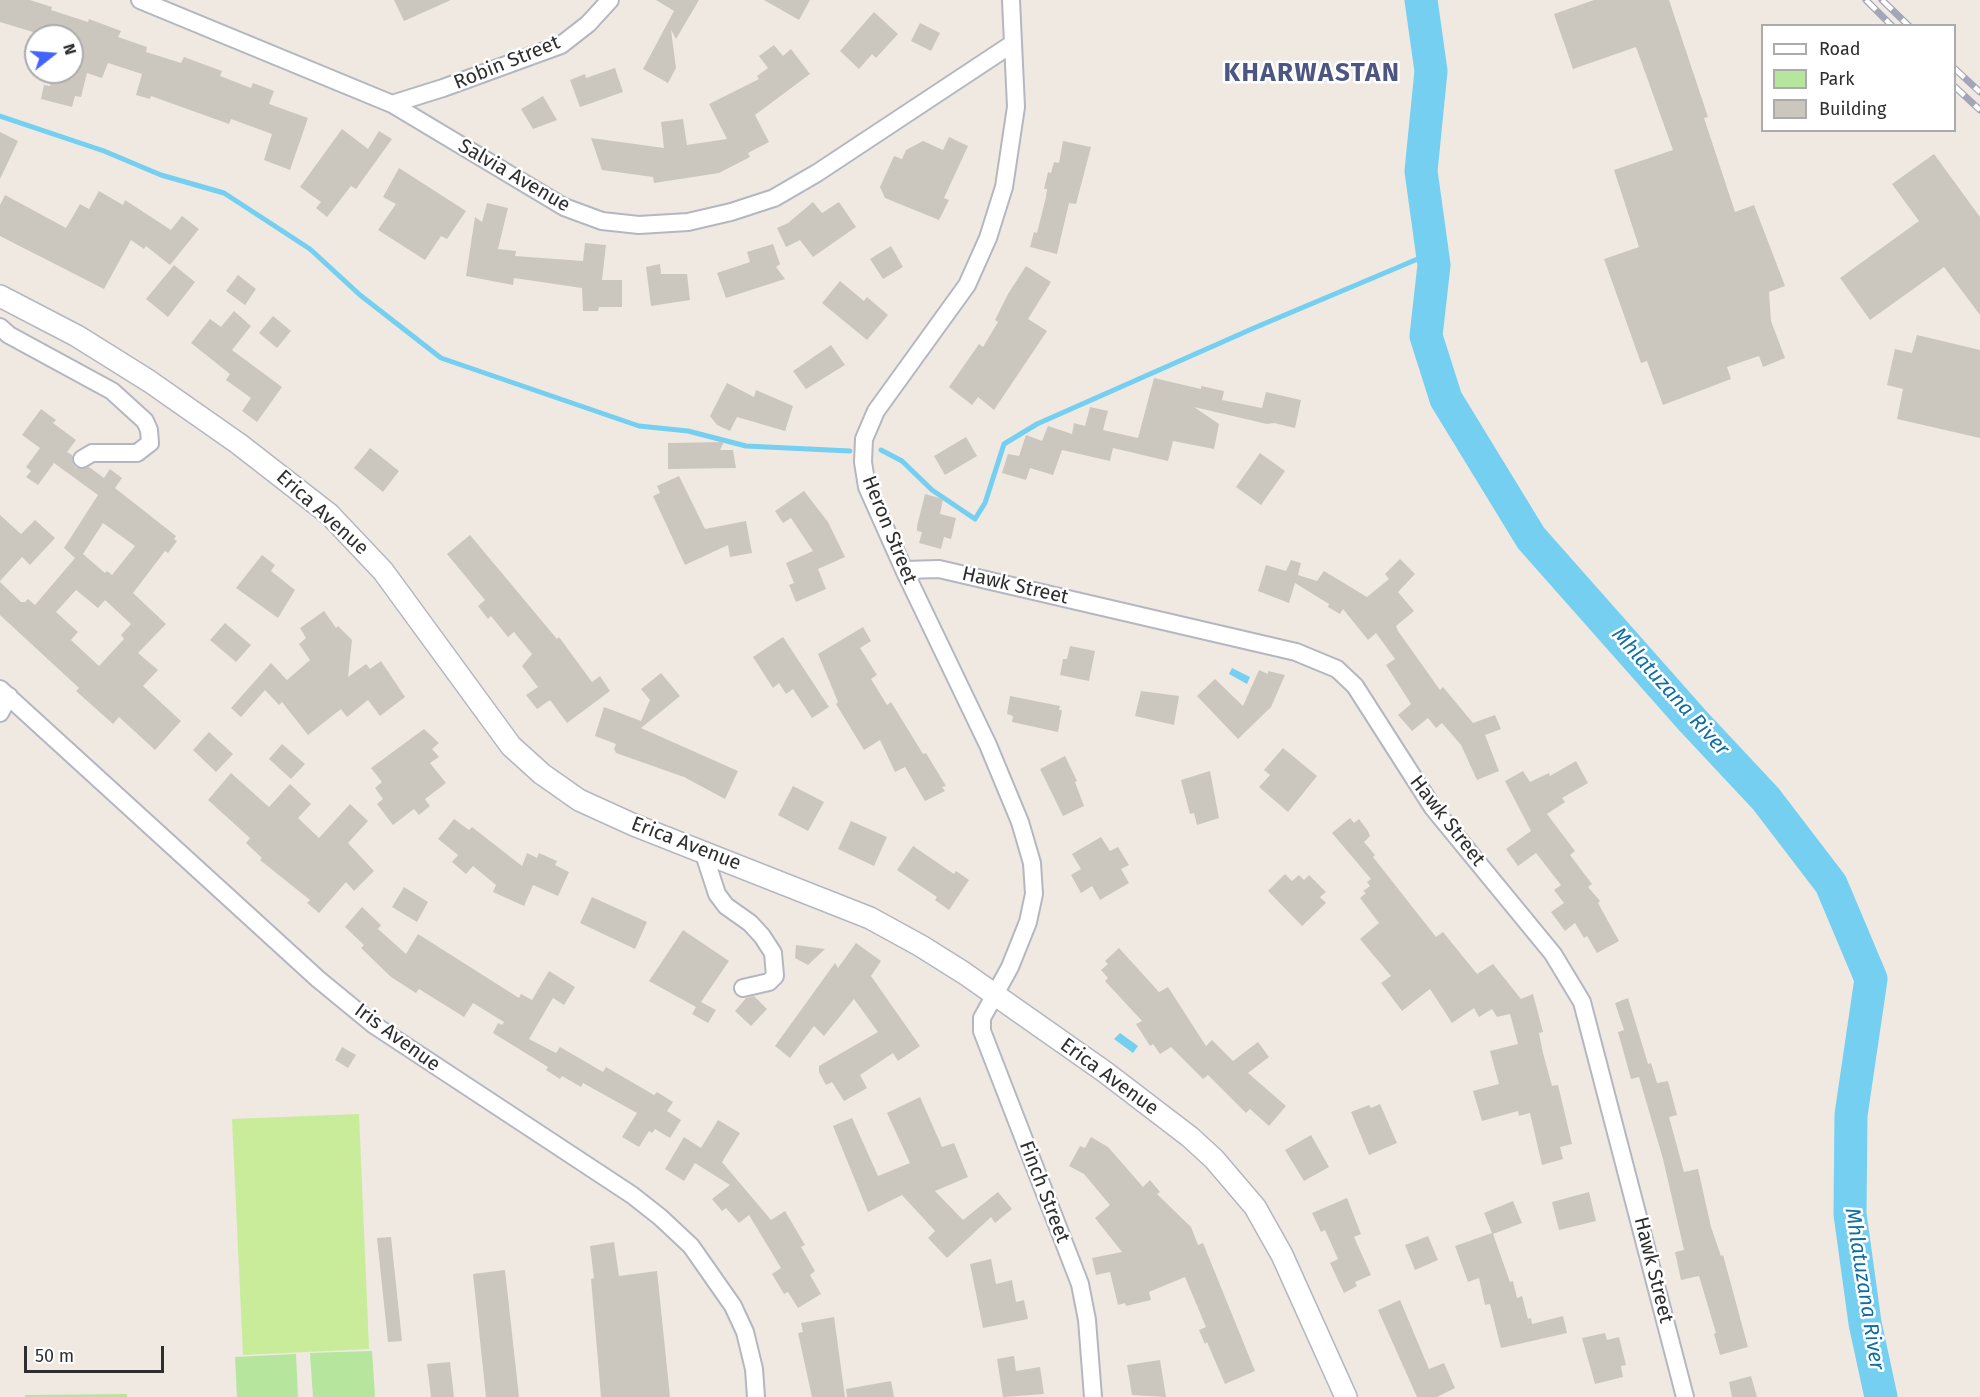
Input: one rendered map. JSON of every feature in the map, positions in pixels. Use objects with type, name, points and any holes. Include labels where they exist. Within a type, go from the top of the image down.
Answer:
[{"type":"street","name":"Salvia Avenue","points":[[140,0],[392,104],[564,207],[611,222],[639,225],[688,222],[731,212],[774,198],[817,173],[1012,44]]},
{"type":"street","name":"Robin Street","points":[[392,104],[561,45],[588,24],[610,0]]},
{"type":"street","name":"Heron Street","points":[[995,995],[1010,967],[1028,922],[1034,894],[1032,863],[1020,822],[988,745],[867,487],[863,462],[864,439],[876,411],[967,285],[988,238],[1004,187],[1014,135],[1016,107],[1011,0]]},
{"type":"street","name":"Erica Avenue","points":[[0,296],[77,336],[149,381],[239,444],[329,514],[383,571],[511,746],[542,774],[579,800],[634,825],[870,918],[964,973],[1105,1072],[1190,1137],[1214,1159],[1255,1207],[1282,1255],[1346,1397]]},
{"type":"street","points":[[0,327],[9,335],[112,391],[145,422],[149,430],[150,442],[137,453],[93,453],[82,459]]},
{"type":"street","name":"Hawk Street","points":[[904,570],[939,569],[1296,652],[1337,669],[1355,686],[1433,808],[1553,954],[1582,1002],[1685,1397]]},
{"type":"street","points":[[0,713],[4,692]]},
{"type":"street","name":"Iris Avenue","points":[[4,692],[318,979],[374,1025],[632,1195],[668,1224],[691,1246],[733,1306],[745,1332],[754,1369],[756,1397]]},
{"type":"street","points":[[703,851],[717,894],[732,911],[750,923],[773,953],[775,976],[769,982],[743,988]]},
{"type":"street","name":"Finch Street","points":[[995,995],[982,1018],[982,1031],[1080,1284],[1087,1320],[1093,1397]]},
{"type":"green space","points":[[359,1114],[369,1349],[243,1355],[232,1119]]},
{"type":"green space","points":[[372,1351],[375,1397],[313,1397],[310,1353]]},
{"type":"green space","points":[[296,1354],[298,1397],[237,1397],[235,1357]]},
{"type":"green space","points":[[127,1394],[127,1397],[25,1397],[25,1395]]},
{"type":"water","points":[[1232,668],[1250,677],[1247,684],[1229,674]]},
{"type":"water","points":[[1120,1033],[1138,1046],[1133,1053],[1114,1039]]},
{"type":"building","points":[[0,0],[30,0],[52,7],[51,10],[88,22],[89,19],[121,31],[118,37],[147,47],[146,52],[181,63],[184,57],[222,71],[220,76],[251,88],[253,83],[274,91],[269,104],[308,118],[290,170],[264,160],[272,134],[231,119],[229,124],[151,96],[150,99],[136,95],[142,74],[108,63],[102,78],[87,73],[81,97],[75,96],[72,107],[41,99],[44,85],[84,84],[84,24],[24,24],[24,29],[0,22]]},
{"type":"building","points":[[394,0],[451,0],[404,21]]},
{"type":"building","points":[[656,0],[699,0],[676,39],[671,30],[676,68],[668,83],[643,69],[674,11]]},
{"type":"building","points":[[764,0],[810,0],[799,20]]},
{"type":"building","points":[[1594,0],[1669,0],[1708,117],[1704,118],[1735,212],[1754,205],[1785,286],[1769,292],[1771,321],[1785,358],[1763,367],[1759,356],[1727,367],[1731,379],[1663,405],[1647,361],[1641,363],[1604,259],[1639,247],[1614,170],[1673,150],[1636,47],[1573,69],[1554,14]]},
{"type":"building","points":[[874,12],[898,34],[876,58],[872,54],[859,69],[840,51]]},
{"type":"building","points":[[920,23],[940,33],[931,51],[911,41]]},
{"type":"building","points":[[774,45],[783,56],[791,49],[810,74],[755,115],[769,142],[748,153],[750,157],[719,173],[654,183],[653,177],[602,170],[591,138],[664,148],[661,122],[683,119],[687,145],[727,139],[709,104],[759,79],[757,76],[768,68],[759,56]]},
{"type":"building","points":[[615,68],[623,92],[580,107],[570,80],[585,74],[586,78]]},
{"type":"building","points":[[543,96],[557,120],[533,129],[521,109]]},
{"type":"building","points":[[342,129],[368,149],[379,131],[392,139],[356,189],[351,186],[327,217],[316,208],[321,202],[300,187]]},
{"type":"building","points":[[0,132],[18,141],[0,179]]},
{"type":"building","points":[[949,137],[968,146],[944,198],[949,200],[939,220],[885,198],[880,187],[894,156],[902,159],[906,150],[923,141],[943,150]]},
{"type":"building","points":[[1063,141],[1091,147],[1076,204],[1069,203],[1057,254],[1030,247],[1034,232],[1037,233],[1046,197],[1047,189],[1044,189],[1048,172],[1051,173],[1054,162],[1059,163]]},
{"type":"building","points":[[1934,154],[1980,217],[1980,315],[1944,267],[1870,320],[1840,278],[1919,221],[1892,184]]},
{"type":"building","points":[[399,168],[466,211],[447,239],[441,236],[425,260],[378,230],[396,204],[383,197]]},
{"type":"building","points":[[99,191],[123,205],[125,200],[171,230],[182,216],[199,229],[170,265],[146,246],[144,249],[131,240],[104,289],[0,236],[0,205],[5,195],[66,228],[80,204],[89,209]]},
{"type":"building","points":[[813,202],[822,213],[839,202],[856,227],[813,257],[800,240],[786,247],[777,228],[788,223]]},
{"type":"building","points":[[487,203],[508,208],[498,249],[516,251],[515,256],[583,261],[585,243],[606,245],[602,280],[622,280],[622,307],[599,307],[598,311],[583,311],[582,288],[514,278],[513,285],[466,276],[475,217],[482,222]]},
{"type":"building","points":[[773,244],[780,264],[776,267],[785,279],[726,298],[717,273],[750,262],[747,252]]},
{"type":"building","points":[[891,246],[903,267],[883,279],[870,259]]},
{"type":"building","points":[[660,264],[661,274],[687,274],[690,300],[651,306],[646,267]]},
{"type":"building","points":[[174,265],[195,282],[168,317],[146,299]]},
{"type":"building","points":[[1026,266],[1051,282],[1028,319],[1047,331],[994,410],[978,397],[972,405],[949,387],[979,344],[983,347],[998,322],[995,320],[1008,294]]},
{"type":"building","points":[[238,275],[256,289],[245,305],[226,291]]},
{"type":"building","points":[[840,281],[864,301],[867,297],[888,315],[867,340],[822,303]]},
{"type":"building","points":[[234,311],[251,326],[232,350],[282,387],[257,422],[242,411],[251,398],[226,380],[230,374],[191,343],[210,319],[221,327]]},
{"type":"building","points":[[273,316],[291,331],[277,348],[259,333]]},
{"type":"building","points":[[1917,335],[1980,350],[1980,438],[1897,419],[1903,389],[1887,385],[1895,349],[1912,353]]},
{"type":"building","points":[[831,345],[845,365],[806,389],[793,371]]},
{"type":"building","points":[[1154,378],[1201,389],[1201,386],[1224,391],[1222,400],[1262,408],[1266,392],[1301,400],[1295,428],[1194,407],[1219,424],[1214,449],[1173,441],[1168,461],[1113,448],[1110,461],[1062,450],[1053,475],[1030,468],[1026,480],[1002,473],[1008,454],[1019,456],[1026,435],[1042,441],[1048,426],[1072,434],[1074,423],[1085,426],[1090,407],[1108,411],[1103,430],[1138,438]]},
{"type":"building","points":[[727,383],[754,397],[756,390],[793,406],[785,431],[737,417],[730,431],[717,425],[710,416]]},
{"type":"building","points":[[41,409],[56,420],[53,423],[76,440],[67,452],[72,455],[76,468],[89,467],[104,478],[110,469],[122,478],[115,488],[176,536],[174,539],[177,541],[168,553],[165,551],[133,593],[166,624],[138,653],[158,670],[143,686],[181,721],[155,750],[119,717],[113,724],[76,691],[79,688],[0,615],[0,582],[21,602],[28,599],[35,605],[75,558],[64,548],[98,495],[54,463],[38,485],[26,477],[31,471],[26,467],[40,448],[22,435]],"holes":[[[103,523],[135,546],[112,575],[107,571],[105,573],[83,554]],[[76,590],[98,608],[105,600],[131,624],[121,635],[124,639],[99,666],[71,640],[78,632],[56,612]]]},
{"type":"building","points":[[966,437],[977,456],[945,475],[934,456]]},
{"type":"building","points":[[724,442],[720,450],[733,450],[736,468],[668,469],[668,443]]},
{"type":"building","points":[[370,448],[399,471],[383,492],[354,468]]},
{"type":"building","points":[[1260,453],[1285,471],[1261,505],[1236,487]]},
{"type":"building","points":[[679,476],[705,529],[746,521],[752,553],[730,557],[728,545],[685,565],[653,496],[660,493],[657,486]]},
{"type":"building","points":[[804,491],[828,522],[845,557],[818,569],[826,589],[796,602],[789,585],[794,583],[786,563],[813,551],[791,518],[783,523],[775,511]]},
{"type":"building","points":[[925,494],[943,499],[940,514],[956,518],[951,539],[944,537],[941,549],[919,543],[922,532],[917,531],[917,526]]},
{"type":"building","points":[[0,515],[21,534],[35,520],[55,538],[30,565],[22,557],[0,581]]},
{"type":"building","points":[[470,535],[557,639],[559,637],[592,682],[600,676],[610,691],[567,723],[550,700],[537,709],[526,695],[538,687],[522,666],[532,654],[514,632],[508,637],[491,616],[488,619],[478,606],[485,600],[447,554]]},
{"type":"building","points":[[262,555],[275,565],[271,571],[295,590],[278,618],[236,588]]},
{"type":"building","points":[[1400,559],[1415,574],[1398,592],[1414,611],[1396,626],[1398,631],[1440,690],[1443,687],[1473,723],[1495,715],[1501,729],[1485,735],[1499,771],[1477,780],[1461,745],[1442,723],[1436,728],[1428,718],[1412,731],[1398,715],[1411,704],[1386,665],[1395,659],[1376,633],[1368,640],[1343,609],[1340,614],[1328,607],[1329,604],[1295,583],[1289,603],[1258,591],[1266,565],[1286,571],[1291,560],[1301,563],[1298,575],[1317,581],[1324,571],[1367,597],[1389,579],[1385,574]]},
{"type":"building","points":[[324,611],[336,628],[338,626],[352,640],[348,677],[366,664],[370,669],[381,661],[405,697],[380,716],[368,700],[347,717],[341,709],[308,735],[282,702],[279,705],[265,690],[241,717],[231,708],[271,663],[287,680],[310,660],[299,644],[306,638],[300,628]]},
{"type":"building","points":[[225,623],[251,645],[236,662],[210,640]]},
{"type":"building","points":[[863,627],[871,641],[860,648],[877,675],[871,679],[887,705],[891,702],[946,786],[942,787],[945,791],[925,801],[905,767],[895,772],[880,740],[864,750],[836,704],[838,702],[818,654]]},
{"type":"building","points":[[783,637],[829,707],[812,718],[793,689],[786,694],[779,683],[773,688],[753,657]]},
{"type":"building","points":[[1070,646],[1095,651],[1089,681],[1060,675],[1063,659],[1067,659]]},
{"type":"building","points":[[1259,670],[1268,674],[1268,671],[1285,675],[1271,707],[1238,739],[1197,696],[1215,679],[1243,706]]},
{"type":"building","points":[[661,673],[680,696],[641,728],[738,771],[725,799],[684,777],[616,753],[614,749],[616,744],[595,736],[604,707],[641,721],[650,700],[641,689]]},
{"type":"building","points":[[1141,691],[1179,696],[1174,725],[1135,716]]},
{"type":"building","points":[[1010,696],[1060,706],[1059,710],[1062,710],[1058,732],[1012,722],[1013,716],[1007,714]]},
{"type":"building","points":[[424,729],[439,743],[432,749],[439,757],[430,763],[446,783],[425,799],[430,806],[419,815],[414,809],[393,825],[377,804],[383,799],[375,788],[382,782],[371,768]]},
{"type":"building","points":[[209,732],[233,754],[216,772],[193,750]]},
{"type":"building","points":[[282,744],[305,764],[291,779],[269,759]]},
{"type":"building","points":[[1283,748],[1317,776],[1288,812],[1259,787],[1270,775],[1264,770]]},
{"type":"building","points":[[1065,756],[1077,781],[1075,782],[1084,806],[1063,816],[1040,769]]},
{"type":"building","points":[[1576,761],[1588,783],[1562,798],[1565,802],[1547,814],[1575,851],[1570,855],[1592,884],[1588,887],[1600,901],[1598,903],[1619,941],[1597,953],[1587,936],[1584,938],[1575,923],[1565,931],[1551,912],[1564,903],[1554,890],[1561,885],[1536,853],[1518,866],[1506,849],[1531,831],[1505,781],[1523,771],[1530,782],[1549,773],[1550,776]]},
{"type":"building","points":[[1210,771],[1219,818],[1197,825],[1194,813],[1190,814],[1181,780]]},
{"type":"building","points":[[231,773],[269,807],[290,784],[311,804],[298,818],[319,838],[350,804],[368,821],[348,843],[374,871],[354,891],[346,882],[319,913],[307,903],[310,900],[260,860],[262,858],[246,843],[250,838],[208,800]]},
{"type":"building","points":[[793,786],[824,802],[808,831],[778,815]]},
{"type":"building","points":[[1350,818],[1354,823],[1359,819],[1368,831],[1370,836],[1364,842],[1375,855],[1373,857],[1436,937],[1443,932],[1477,974],[1493,964],[1521,999],[1533,994],[1543,1032],[1539,1033],[1543,1053],[1552,1086],[1558,1085],[1572,1144],[1560,1147],[1563,1159],[1542,1165],[1530,1113],[1519,1116],[1518,1111],[1482,1121],[1473,1091],[1499,1084],[1490,1051],[1518,1044],[1510,1014],[1497,1017],[1492,1009],[1479,1017],[1474,1008],[1452,1023],[1430,989],[1402,1011],[1381,983],[1391,976],[1360,939],[1379,923],[1360,898],[1366,893],[1363,891],[1370,886],[1367,882],[1371,879],[1332,833]]},
{"type":"building","points":[[454,819],[469,830],[472,827],[522,866],[527,853],[537,858],[539,853],[557,861],[555,865],[569,872],[558,896],[533,885],[524,906],[493,892],[496,885],[473,866],[466,874],[452,862],[458,855],[438,839]]},
{"type":"building","points":[[851,821],[887,837],[874,866],[838,849]]},
{"type":"building","points":[[1101,837],[1110,851],[1118,847],[1129,865],[1121,869],[1129,883],[1100,900],[1092,886],[1081,893],[1071,875],[1081,869],[1072,854]]},
{"type":"building","points":[[913,846],[954,874],[956,871],[969,880],[949,910],[935,900],[937,897],[897,870]]},
{"type":"building","points":[[1285,874],[1292,881],[1299,875],[1304,880],[1309,875],[1326,892],[1320,897],[1326,903],[1302,926],[1268,891]]},
{"type":"building","points":[[404,887],[428,902],[417,922],[392,907]]},
{"type":"building","points":[[592,897],[647,922],[635,949],[580,923]]},
{"type":"building","points":[[362,907],[381,925],[378,929],[406,954],[418,934],[519,998],[521,994],[532,1000],[549,971],[575,987],[564,1005],[553,998],[529,1039],[556,1053],[560,1047],[603,1072],[606,1067],[654,1095],[657,1092],[673,1102],[667,1111],[681,1120],[670,1138],[655,1129],[652,1133],[649,1131],[639,1147],[622,1137],[637,1113],[583,1083],[581,1087],[562,1076],[560,1079],[546,1070],[548,1067],[493,1033],[498,1023],[502,1025],[504,1022],[473,1003],[464,1017],[419,989],[416,993],[391,977],[361,948],[364,945],[345,927]]},
{"type":"building","points":[[683,930],[729,961],[701,1002],[716,1010],[708,1023],[692,1014],[696,1007],[649,981]]},
{"type":"building","points":[[856,943],[881,961],[871,976],[920,1046],[898,1061],[893,1053],[860,1075],[867,1088],[844,1101],[832,1082],[826,1085],[819,1072],[819,1066],[878,1032],[854,999],[824,1036],[814,1026],[790,1058],[775,1046],[835,963],[838,968]]},
{"type":"building","points":[[796,945],[825,949],[808,965],[795,958]]},
{"type":"building","points":[[1119,948],[1159,992],[1168,987],[1206,1046],[1212,1040],[1233,1061],[1258,1042],[1269,1057],[1248,1073],[1286,1106],[1269,1126],[1250,1109],[1246,1113],[1208,1075],[1203,1079],[1171,1047],[1160,1054],[1153,1044],[1150,1046],[1136,1024],[1142,1021],[1105,981],[1108,978],[1101,970],[1108,964],[1105,961]]},
{"type":"building","points":[[754,996],[767,1009],[751,1026],[735,1011],[746,998]]},
{"type":"building","points":[[1628,998],[1648,1064],[1651,1063],[1657,1083],[1668,1081],[1677,1115],[1669,1117],[1684,1172],[1698,1169],[1711,1227],[1721,1256],[1723,1255],[1748,1347],[1720,1355],[1699,1276],[1681,1280],[1675,1252],[1684,1250],[1663,1159],[1639,1077],[1631,1079],[1618,1032],[1624,1030],[1615,1003]]},
{"type":"building","points":[[342,1047],[356,1055],[348,1068],[335,1060]]},
{"type":"building","points":[[920,1097],[942,1147],[954,1143],[968,1177],[935,1191],[963,1220],[998,1192],[1012,1209],[995,1223],[991,1217],[947,1258],[928,1238],[935,1231],[902,1195],[868,1212],[833,1126],[852,1118],[878,1176],[910,1163],[887,1113]]},
{"type":"building","points":[[1380,1104],[1397,1143],[1369,1155],[1351,1112],[1369,1105],[1371,1108]]},
{"type":"building","points":[[718,1120],[740,1133],[722,1162],[771,1220],[785,1211],[805,1245],[801,1247],[815,1271],[810,1275],[821,1294],[798,1308],[788,1292],[784,1294],[772,1274],[781,1268],[749,1215],[739,1223],[726,1208],[722,1211],[712,1199],[730,1185],[695,1163],[684,1181],[665,1169],[684,1137],[701,1148]]},
{"type":"building","points":[[1311,1135],[1329,1167],[1304,1181],[1285,1150]]},
{"type":"building","points":[[1091,1137],[1108,1147],[1143,1187],[1150,1180],[1160,1192],[1157,1194],[1191,1227],[1198,1245],[1203,1243],[1255,1371],[1225,1384],[1207,1342],[1205,1344],[1199,1330],[1206,1327],[1185,1277],[1149,1292],[1151,1300],[1126,1306],[1125,1303],[1118,1305],[1110,1272],[1096,1275],[1092,1258],[1122,1252],[1095,1218],[1110,1205],[1084,1174],[1069,1166],[1080,1146],[1085,1148]]},
{"type":"building","points":[[1589,1192],[1596,1221],[1559,1230],[1552,1202]]},
{"type":"building","points":[[1347,1198],[1361,1234],[1354,1237],[1371,1275],[1355,1282],[1357,1286],[1344,1293],[1330,1263],[1338,1259],[1325,1230],[1321,1232],[1312,1213]]},
{"type":"building","points":[[1513,1201],[1522,1223],[1493,1234],[1510,1282],[1513,1281],[1517,1298],[1522,1296],[1528,1319],[1531,1318],[1532,1324],[1563,1316],[1567,1333],[1501,1348],[1490,1304],[1485,1305],[1479,1278],[1468,1282],[1455,1246],[1492,1233],[1484,1213]]},
{"type":"building","points":[[1428,1236],[1438,1260],[1415,1270],[1405,1245]]},
{"type":"building","points":[[391,1237],[402,1341],[388,1342],[377,1238]]},
{"type":"building","points":[[614,1242],[619,1276],[657,1271],[670,1397],[601,1397],[590,1246]]},
{"type":"building","points":[[991,1259],[996,1284],[1012,1280],[1016,1302],[1024,1300],[1028,1319],[983,1328],[970,1264]]},
{"type":"building","points":[[505,1270],[519,1397],[486,1397],[473,1274]]},
{"type":"building","points":[[1400,1300],[1429,1369],[1444,1363],[1455,1388],[1437,1397],[1417,1397],[1378,1310]]},
{"type":"building","points":[[834,1317],[845,1397],[812,1397],[798,1333],[803,1332],[801,1323]]},
{"type":"building","points":[[1605,1333],[1607,1340],[1619,1337],[1626,1365],[1621,1366],[1623,1377],[1595,1384],[1582,1338]]},
{"type":"building","points":[[1014,1356],[1016,1371],[1040,1367],[1044,1394],[1003,1397],[997,1359]]},
{"type":"building","points":[[1160,1360],[1166,1397],[1132,1395],[1127,1365]]},
{"type":"building","points":[[450,1362],[454,1397],[431,1397],[427,1364]]},
{"type":"building","points":[[1751,1376],[1757,1397],[1732,1397],[1729,1382]]},
{"type":"building","points":[[891,1381],[894,1397],[847,1397],[846,1389]]},
{"type":"waterway","name":"Mhlatuzana River","points":[[1421,0],[1431,71],[1421,171],[1434,265],[1426,336],[1446,399],[1531,538],[1693,721],[1766,799],[1831,884],[1871,979],[1851,1115],[1850,1214],[1865,1323],[1881,1397]]},
{"type":"waterway","points":[[0,116],[104,151],[161,175],[224,193],[310,249],[360,295],[441,358],[639,426],[688,431],[746,446],[850,451]]},
{"type":"waterway","points":[[881,450],[902,461],[932,490],[975,519],[985,503],[1004,444],[1037,424],[1254,328],[1432,253]]},
{"type":"railway","points":[[1866,0],[1890,24]]},
{"type":"railway","points":[[1882,0],[1907,24]]},
{"type":"railway","points":[[1956,70],[1980,92]]},
{"type":"railway","points":[[1956,88],[1980,110]]},
{"type":"district","name":"KHARWASTAN","points":[[1312,74]]}]
